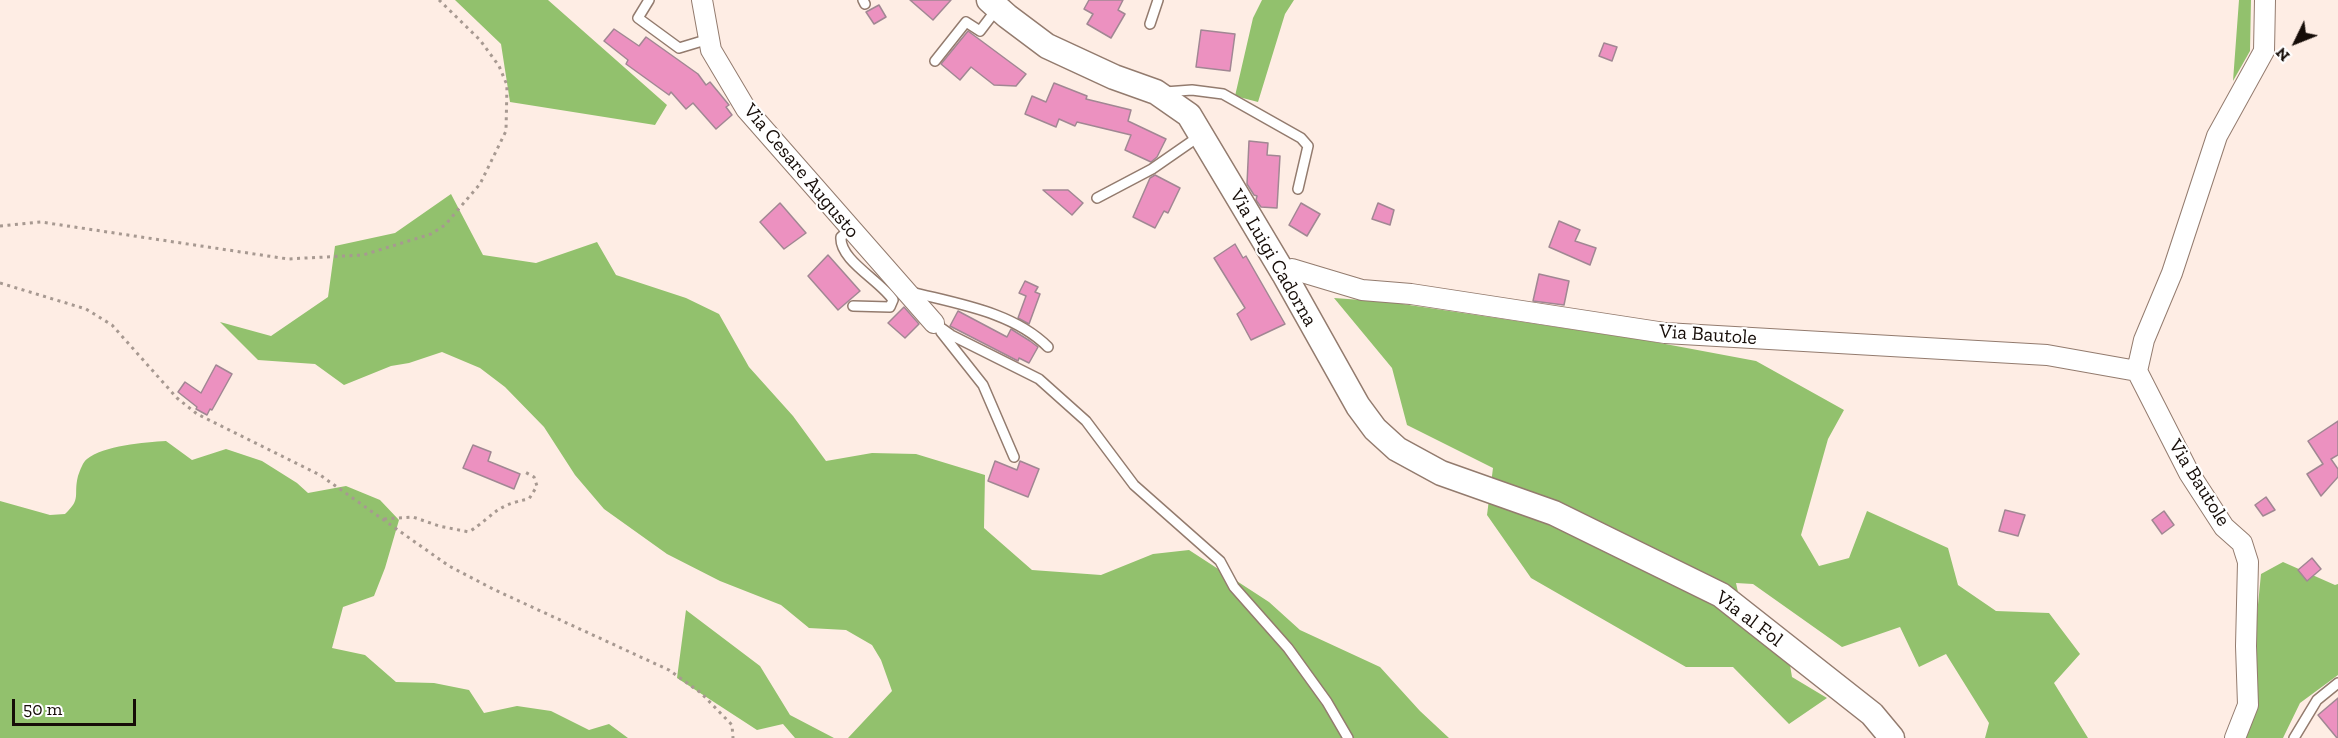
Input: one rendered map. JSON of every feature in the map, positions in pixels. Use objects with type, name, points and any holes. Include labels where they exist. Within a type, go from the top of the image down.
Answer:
[{"type":"street","name":"Via Cesare Augusto","points":[[702,0],[711,50],[746,109],[934,323]]},
{"type":"street","points":[[2137,371],[2144,340],[2172,273],[2217,136],[2264,51],[2265,0]]},
{"type":"street","name":"Via Luigi Cadorna","points":[[994,4],[1047,46],[1113,77],[1156,92],[1188,115],[1284,274],[1358,406],[1375,429],[1397,449],[1441,473],[1554,513]]},
{"type":"street","name":"Via Bautole","points":[[1284,274],[1292,269],[1362,290],[1411,294],[1665,333],[2047,355],[2137,371],[2189,473],[2223,527],[2242,543],[2248,562],[2246,646],[2248,705],[2235,738]]},
{"type":"street","name":"Via al Fol","points":[[1554,513],[1721,595],[1872,714],[1892,738]]},
{"type":"lane","points":[[649,0],[638,18],[679,48],[709,39]]},
{"type":"lane","points":[[1150,24],[1158,0]]},
{"type":"lane","points":[[935,61],[966,22],[980,32],[994,4]]},
{"type":"lane","points":[[1156,92],[1192,90],[1223,93],[1301,138],[1308,146],[1298,189]]},
{"type":"lane","points":[[1097,198],[1152,169],[1201,135]]},
{"type":"lane","points":[[850,229],[841,237],[840,244],[851,260],[887,291],[893,300],[890,307],[853,306]]},
{"type":"lane","points":[[906,290],[988,312],[1036,336],[1048,347]]},
{"type":"lane","points":[[934,323],[983,385],[1014,457]]},
{"type":"lane","points":[[934,323],[951,335],[1039,379],[1086,420],[1134,485],[1220,561],[1234,587],[1288,648],[1327,702],[1348,738]]},
{"type":"lane","points":[[2294,738],[2317,700],[2338,682]]},
{"type":"path","points":[[0,226],[41,222],[288,259],[363,255],[431,234],[445,225],[480,184],[506,131],[507,85],[500,66],[480,40],[439,0]]},
{"type":"path","points":[[0,283],[86,309],[112,325],[177,398],[197,414],[320,476],[449,566],[495,590],[669,670],[701,693],[732,725],[733,738]]},
{"type":"path","points":[[384,519],[413,517],[439,526],[469,532],[491,513],[510,502],[530,499],[537,486],[534,477],[525,472]]},
{"type":"green space","points":[[455,0],[548,0],[667,105],[655,125],[510,102],[501,44]]},
{"type":"green space","points":[[1262,0],[1294,0],[1285,14],[1258,102],[1235,96],[1253,18]]},
{"type":"green space","points":[[2239,0],[2251,0],[2250,51],[2233,81]]},
{"type":"green space","points":[[451,194],[483,255],[536,263],[597,242],[616,275],[686,298],[719,314],[749,367],[793,416],[826,461],[872,453],[916,454],[985,475],[984,528],[1032,570],[1101,575],[1153,554],[1189,550],[1269,602],[1300,630],[1380,667],[1420,711],[1449,738],[848,738],[892,691],[881,660],[872,645],[846,630],[809,628],[781,605],[720,581],[667,554],[604,509],[575,475],[544,427],[505,387],[480,368],[442,352],[409,363],[391,366],[344,385],[315,364],[258,360],[220,322],[271,336],[328,297],[335,246],[395,233]]},
{"type":"green space","points":[[1334,298],[1389,302],[1644,340],[1756,361],[1844,410],[1828,439],[1801,535],[1819,566],[1849,558],[1867,511],[1948,548],[1958,585],[1996,611],[2049,613],[2080,654],[2054,683],[2088,738],[1985,738],[1989,723],[1946,654],[1919,667],[1900,627],[1842,647],[1753,584],[1736,583],[1745,624],[1790,665],[1792,677],[1827,698],[1789,724],[1733,667],[1686,667],[1531,578],[1487,515],[1493,468],[1407,425],[1392,368]]},
{"type":"green space","points":[[166,441],[192,460],[226,449],[262,461],[297,483],[308,493],[346,486],[380,500],[399,520],[374,596],[343,607],[332,648],[365,655],[396,682],[434,683],[469,690],[484,713],[517,706],[551,711],[589,730],[609,724],[628,738],[0,738],[0,501],[50,515],[65,514],[74,504],[78,476],[87,459],[113,448]]},
{"type":"green space","points":[[2283,562],[2335,585],[2338,584],[2338,675],[2300,703],[2283,738],[2245,738],[2261,574]]},
{"type":"green space","points":[[686,610],[760,666],[790,715],[834,738],[795,738],[783,724],[757,730],[677,678]]},
{"type":"building","points":[[910,0],[951,0],[933,20]]},
{"type":"building","points":[[1089,0],[1123,0],[1118,10],[1125,14],[1111,38],[1087,24],[1093,14],[1084,9]]},
{"type":"building","points":[[879,5],[886,17],[874,24],[866,12]]},
{"type":"building","points":[[614,29],[639,46],[646,37],[698,74],[706,85],[710,82],[729,105],[726,107],[732,115],[716,129],[693,103],[686,109],[671,92],[669,95],[626,64],[628,60],[604,41]]},
{"type":"building","points":[[1201,30],[1235,34],[1230,71],[1196,67]]},
{"type":"building","points":[[968,31],[1026,74],[1016,86],[994,85],[971,67],[960,80],[941,64]]},
{"type":"building","points":[[1604,43],[1617,47],[1612,61],[1599,56]]},
{"type":"building","points":[[1054,83],[1087,96],[1086,99],[1131,110],[1128,121],[1166,139],[1157,157],[1151,162],[1125,150],[1131,135],[1077,122],[1075,126],[1059,119],[1056,127],[1025,114],[1032,96],[1046,102]]},
{"type":"building","points":[[1249,141],[1268,143],[1267,155],[1280,156],[1277,208],[1261,207],[1256,200],[1257,196],[1247,184]]},
{"type":"building","points":[[1155,175],[1180,188],[1168,213],[1164,211],[1155,228],[1133,217],[1150,178]]},
{"type":"building","points":[[1043,190],[1068,190],[1083,203],[1072,215]]},
{"type":"building","points":[[780,203],[806,233],[784,249],[760,222]]},
{"type":"building","points":[[1301,203],[1320,214],[1307,236],[1289,225]]},
{"type":"building","points":[[1378,203],[1394,210],[1390,225],[1372,219]]},
{"type":"building","points":[[1559,221],[1580,230],[1575,241],[1596,248],[1590,265],[1549,247]]},
{"type":"building","points":[[1235,244],[1243,258],[1246,256],[1285,324],[1251,340],[1237,314],[1245,308],[1214,258]]},
{"type":"building","points":[[828,255],[860,291],[838,310],[808,276]]},
{"type":"building","points":[[1539,274],[1569,281],[1564,305],[1533,301]]},
{"type":"building","points":[[1025,281],[1038,287],[1035,292],[1040,294],[1029,324],[1018,318],[1026,296],[1019,293]]},
{"type":"building","points":[[904,307],[919,324],[905,338],[888,323]]},
{"type":"building","points":[[958,311],[1007,337],[1011,329],[1030,341],[1038,347],[1029,363],[1019,358],[1018,361],[950,326]]},
{"type":"building","points":[[216,365],[232,374],[207,415],[196,409],[197,407],[178,392],[185,382],[201,393]]},
{"type":"building","points":[[2338,421],[2338,455],[2331,459],[2338,469],[2338,477],[2321,496],[2307,474],[2323,464],[2308,441]]},
{"type":"building","points":[[473,445],[491,452],[488,461],[520,474],[514,489],[463,468]]},
{"type":"building","points":[[995,461],[1017,470],[1020,461],[1039,469],[1028,497],[988,481]]},
{"type":"building","points":[[2266,497],[2275,510],[2263,516],[2255,505]]},
{"type":"building","points":[[2005,510],[2025,515],[2018,536],[1999,531]]},
{"type":"building","points":[[2164,511],[2174,525],[2162,534],[2152,520]]},
{"type":"building","points":[[2312,558],[2321,569],[2307,581],[2298,570]]},
{"type":"building","points":[[2338,698],[2338,738],[2337,738],[2318,715]]}]
